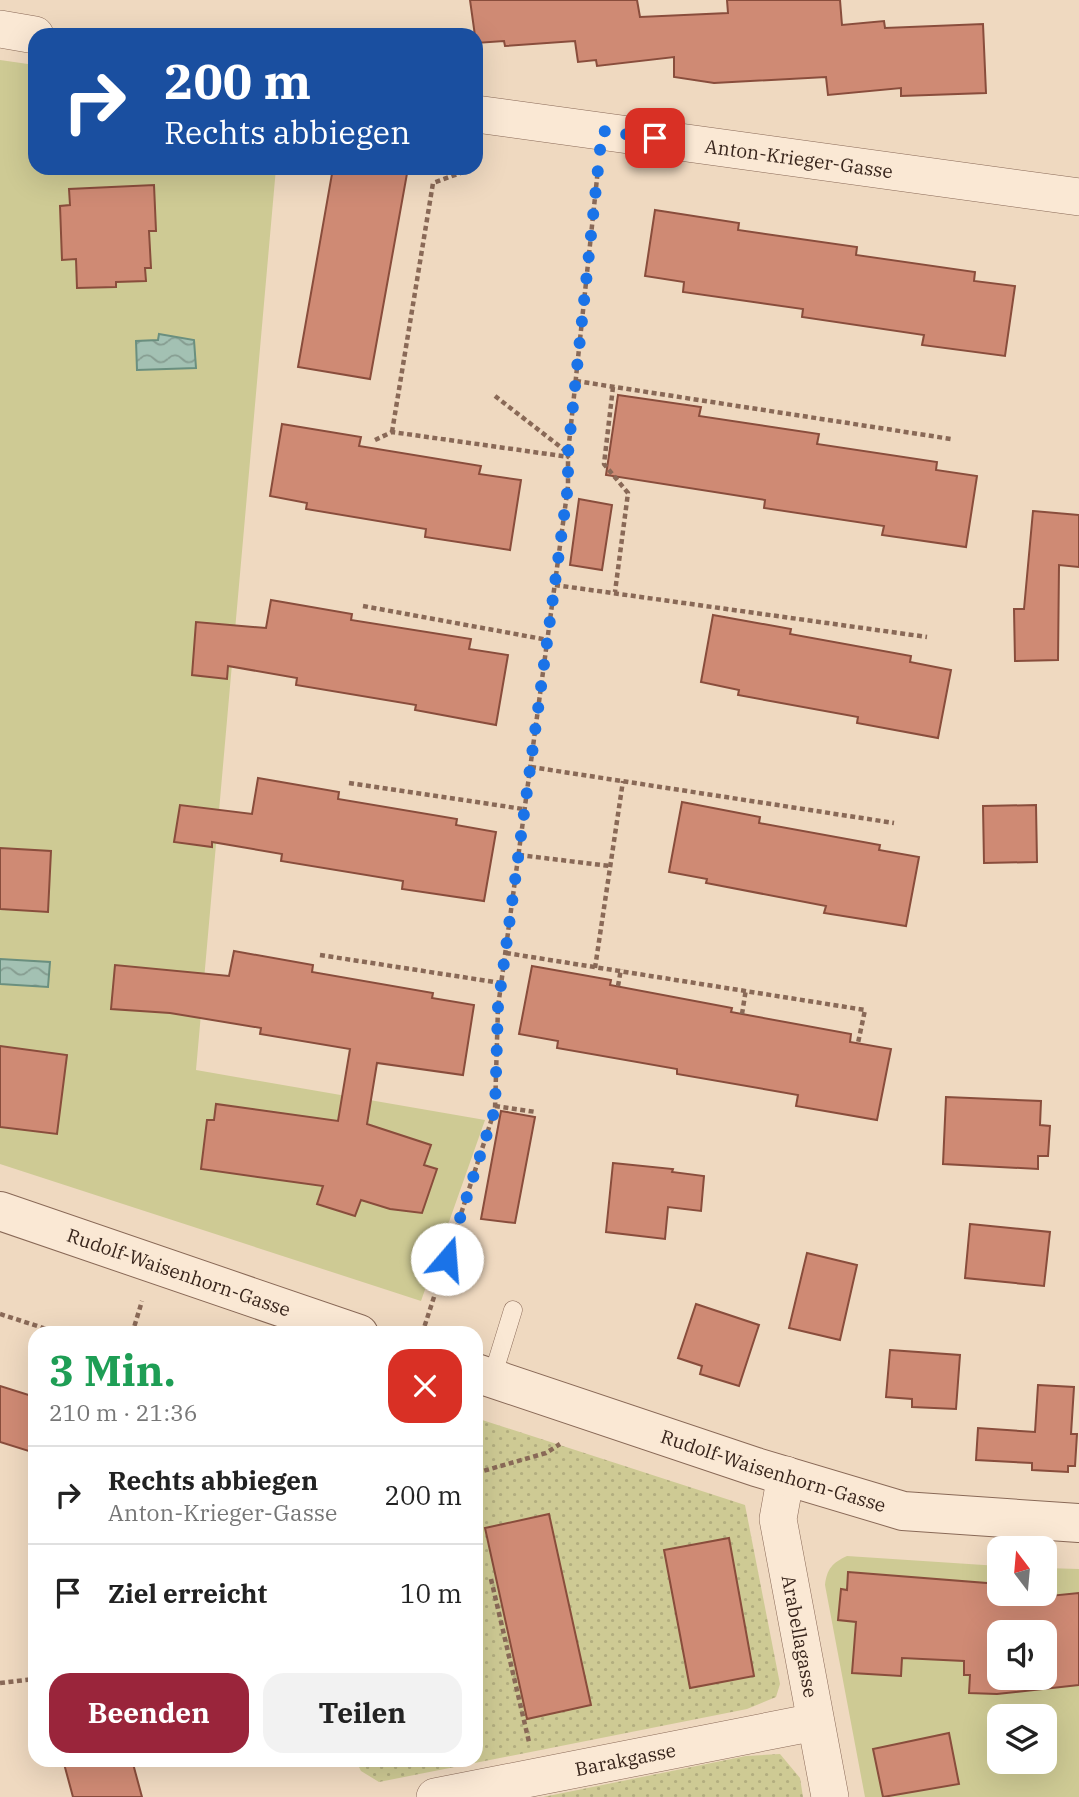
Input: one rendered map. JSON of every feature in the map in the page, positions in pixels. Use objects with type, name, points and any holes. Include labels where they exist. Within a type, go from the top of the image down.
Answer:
[{"type":"street","points":[[0,29],[28,34]]},
{"type":"street","name":"Anton-Krieger-Gasse","points":[[483,115],[1079,197]]},
{"type":"street","name":"Rudolf-Waisenhorn-Gasse","points":[[0,1211],[336,1326]]},
{"type":"street","name":"Rudolf-Waisenhorn-Gasse","points":[[484,1376],[903,1511],[1079,1523]]},
{"type":"street","name":"Arabellagasse","points":[[786,1475],[778,1519],[830,1797]]},
{"type":"street","name":"Barakgasse","points":[[435,1797],[815,1722]]},
{"type":"lane","points":[[484,1376],[513,1310]]},
{"type":"path","points":[[425,1326],[495,1106],[495,1048],[501,983],[555,585],[602,131]]},
{"type":"path","points":[[392,432],[433,183],[455,175]]},
{"type":"path","points":[[576,381],[951,439]]},
{"type":"path","points":[[613,387],[604,464],[628,493],[615,592]]},
{"type":"path","points":[[495,396],[568,455]]},
{"type":"path","points":[[375,440],[392,432],[568,455]]},
{"type":"path","points":[[555,585],[927,637]]},
{"type":"path","points":[[363,606],[548,640]]},
{"type":"path","points":[[531,767],[894,824]]},
{"type":"path","points":[[595,968],[623,781]]},
{"type":"path","points":[[349,783],[523,809]]},
{"type":"path","points":[[519,855],[610,866]]},
{"type":"path","points":[[506,953],[865,1010],[858,1043]]},
{"type":"path","points":[[320,955],[501,983]]},
{"type":"path","points":[[618,986],[621,970]]},
{"type":"path","points":[[742,1014],[746,989]]},
{"type":"path","points":[[495,1106],[536,1112]]},
{"type":"path","points":[[0,1314],[37,1326]]},
{"type":"path","points":[[483,1472],[546,1453],[603,1415]]},
{"type":"path","points":[[491,1579],[537,1777]]},
{"type":"path","points":[[0,1684],[28,1680]]},
{"type":"shaded area","points":[[0,60],[28,64],[28,175],[275,175],[196,1070],[485,1120],[421,1301],[0,1164]]},
{"type":"shaded area","points":[[483,1420],[745,1505],[780,1684],[776,1697],[747,1709],[483,1761]]},
{"type":"shaded area","points":[[847,1556],[987,1565],[987,1606],[1057,1606],[1057,1568],[1079,1569],[1079,1797],[865,1797],[825,1585],[827,1575],[834,1564]]},
{"type":"shaded area","points":[[780,1754],[800,1778],[803,1797],[543,1797],[746,1756]]},
{"type":"shaded area","points":[[359,1767],[455,1767],[379,1782]]},
{"type":"water","points":[[159,334],[194,340],[196,368],[137,370],[136,341],[158,340]]},
{"type":"water","points":[[0,959],[50,962],[48,987],[0,984]]},
{"type":"building","points":[[470,0],[637,0],[640,17],[728,13],[727,0],[840,0],[842,25],[884,21],[885,28],[983,24],[986,93],[901,96],[901,88],[828,95],[826,77],[714,83],[674,77],[674,57],[597,66],[596,60],[578,62],[575,41],[505,46],[504,41],[483,42],[483,28],[474,28]]},
{"type":"building","points":[[332,175],[407,175],[370,379],[298,367]]},
{"type":"building","points":[[154,185],[156,231],[149,231],[151,268],[145,268],[146,281],[116,282],[116,287],[77,288],[76,259],[62,260],[60,206],[70,205],[69,189]]},
{"type":"building","points":[[655,210],[739,223],[738,230],[857,247],[856,255],[975,272],[974,281],[1015,286],[1005,356],[922,345],[924,335],[802,317],[803,309],[683,292],[684,282],[645,276]]},
{"type":"building","points":[[618,395],[701,407],[699,416],[819,434],[817,444],[937,462],[936,470],[977,476],[966,547],[882,535],[884,526],[764,508],[765,500],[606,475]]},
{"type":"building","points":[[282,424],[361,437],[359,446],[481,466],[479,474],[521,480],[510,550],[425,537],[426,529],[306,509],[307,503],[270,496]]},
{"type":"building","points":[[579,499],[612,505],[602,570],[570,565]]},
{"type":"building","points":[[1033,511],[1079,515],[1079,567],[1059,565],[1058,660],[1015,661],[1014,609],[1024,609]]},
{"type":"building","points":[[271,600],[352,614],[351,620],[471,639],[469,649],[508,655],[496,725],[415,710],[416,705],[296,685],[297,678],[228,666],[227,679],[192,675],[196,622],[266,628]]},
{"type":"building","points":[[713,615],[791,629],[790,634],[911,656],[910,662],[951,670],[938,738],[857,723],[858,717],[738,695],[739,690],[701,682]]},
{"type":"building","points":[[258,778],[339,792],[338,799],[457,819],[456,825],[496,832],[484,901],[402,889],[403,881],[281,861],[282,854],[212,842],[212,847],[174,842],[180,805],[252,814]]},
{"type":"building","points":[[682,802],[760,817],[759,823],[880,845],[879,850],[919,857],[906,926],[824,913],[826,906],[706,883],[707,879],[669,872]]},
{"type":"building","points":[[1036,805],[1037,862],[984,863],[983,806]]},
{"type":"building","points":[[0,848],[51,851],[48,912],[0,909]]},
{"type":"building","points":[[234,951],[313,965],[312,972],[433,993],[432,998],[474,1005],[463,1075],[377,1063],[367,1124],[431,1145],[424,1165],[437,1169],[422,1213],[390,1209],[361,1200],[355,1216],[317,1204],[323,1186],[201,1169],[207,1120],[214,1120],[216,1104],[338,1121],[350,1049],[260,1034],[261,1028],[170,1013],[111,1009],[115,965],[229,976]]},
{"type":"building","points":[[532,966],[611,980],[610,985],[732,1008],[731,1012],[851,1034],[850,1042],[891,1049],[877,1120],[796,1106],[798,1095],[677,1074],[677,1069],[557,1048],[558,1041],[519,1034]]},
{"type":"building","points":[[0,1046],[67,1055],[57,1134],[0,1127]]},
{"type":"building","points":[[946,1097],[1041,1101],[1040,1125],[1050,1126],[1048,1156],[1038,1156],[1038,1169],[943,1164]]},
{"type":"building","points":[[501,1111],[535,1117],[515,1223],[481,1219]]},
{"type":"building","points":[[613,1163],[673,1169],[672,1172],[704,1176],[701,1211],[668,1207],[665,1239],[606,1232]]},
{"type":"building","points":[[970,1224],[1050,1232],[1044,1286],[965,1278]]},
{"type":"building","points":[[807,1253],[857,1265],[840,1340],[789,1328]]},
{"type":"building","points":[[696,1304],[759,1325],[739,1386],[700,1374],[702,1366],[678,1358]]},
{"type":"building","points":[[890,1350],[960,1355],[956,1409],[912,1407],[912,1399],[886,1397]]},
{"type":"building","points":[[1038,1385],[1074,1387],[1071,1434],[1077,1434],[1075,1466],[1068,1466],[1068,1472],[1032,1470],[1032,1463],[976,1460],[978,1428],[1035,1432]]},
{"type":"building","points":[[0,1386],[28,1395],[28,1451],[0,1442]]},
{"type":"building","points":[[549,1514],[591,1705],[527,1719],[485,1528]]},
{"type":"building","points":[[729,1538],[754,1676],[690,1688],[664,1550]]},
{"type":"building","points":[[848,1572],[987,1583],[987,1606],[1057,1606],[1057,1595],[1079,1593],[1079,1685],[1057,1687],[1057,1620],[987,1620],[987,1690],[1033,1690],[997,1694],[969,1693],[970,1675],[964,1675],[964,1661],[902,1658],[901,1676],[852,1673],[856,1622],[838,1620],[841,1589],[847,1590]]},
{"type":"building","points":[[949,1733],[959,1784],[883,1797],[873,1749]]},
{"type":"building","points":[[65,1767],[134,1767],[142,1797],[73,1797]]},
{"type":"route","points":[[447,1259],[495,1109],[497,1095],[495,1048],[498,1007],[568,486],[568,453],[602,131],[655,138]]}]
